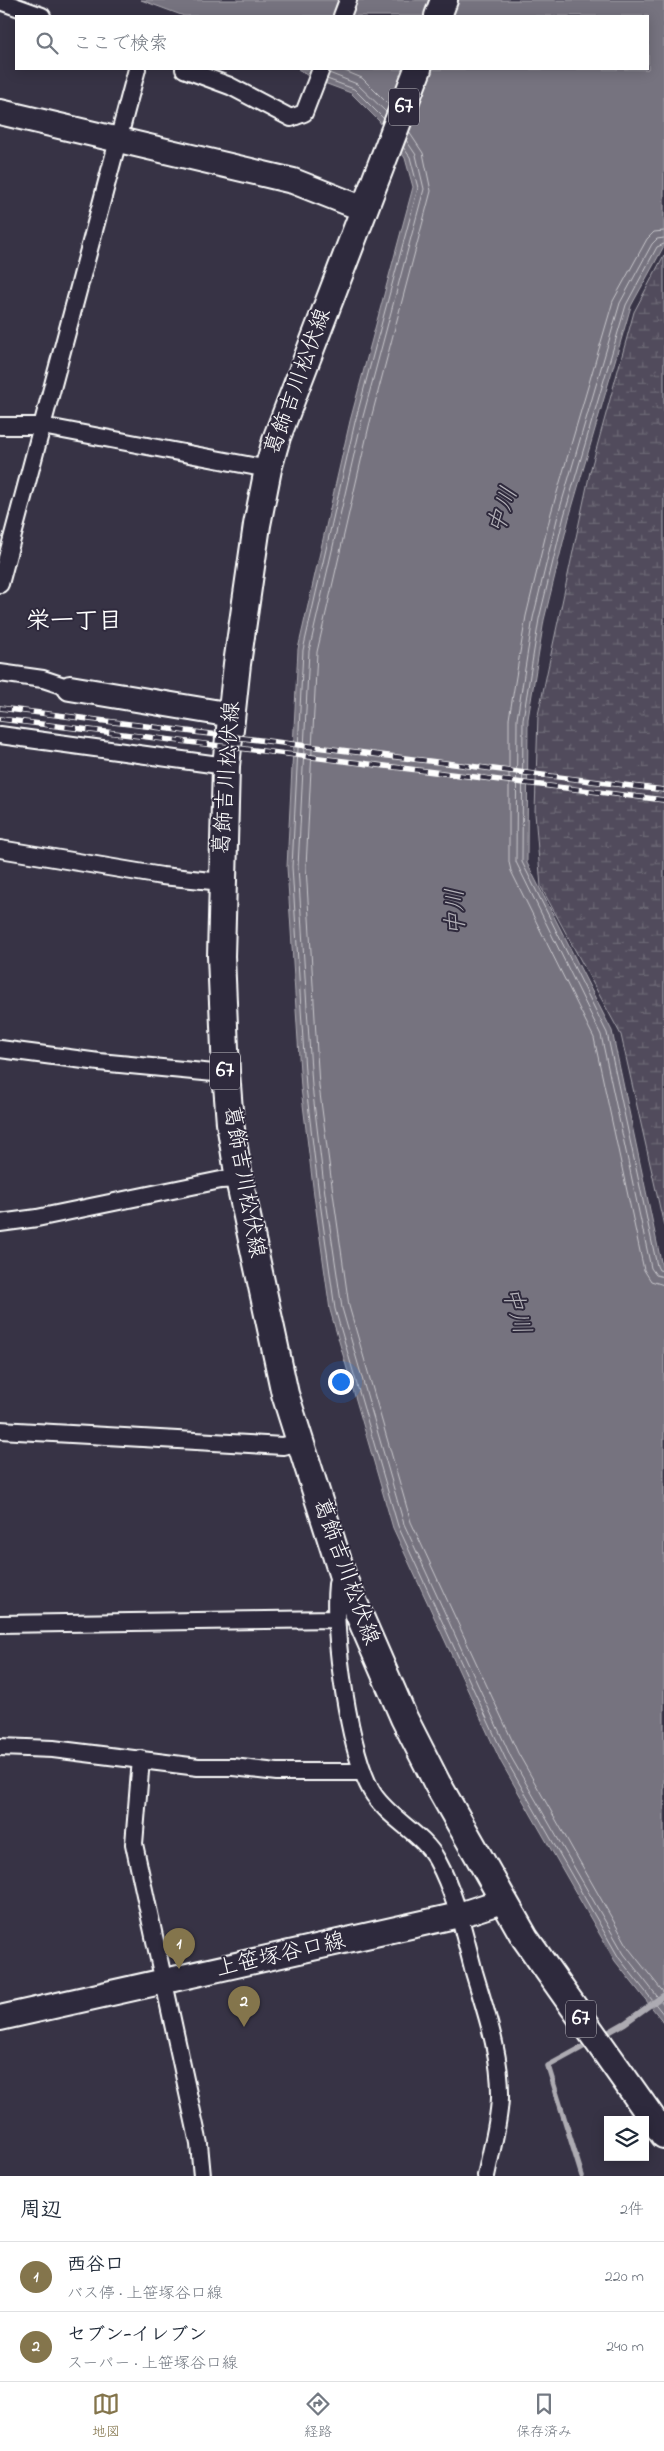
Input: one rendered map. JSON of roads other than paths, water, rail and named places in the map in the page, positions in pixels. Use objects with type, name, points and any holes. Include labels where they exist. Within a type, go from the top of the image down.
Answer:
[{"type":"main road","points":[[438,15],[444,0]]},
{"type":"main road","name":"葛飾吉川松伏線","points":[[418,70],[306,358],[268,469],[243,617],[226,766],[222,882],[226,1072],[239,1179],[285,1394],[344,1580],[404,1718],[502,1901],[528,1944],[664,2135]]},
{"type":"street","points":[[342,15],[348,0]]},
{"type":"street","points":[[0,1],[39,15]]},
{"type":"street","points":[[0,584],[137,70]]},
{"type":"street","points":[[187,70],[230,86],[290,118],[304,114],[321,70]]},
{"type":"street","points":[[0,112],[293,181],[364,209]]},
{"type":"street","points":[[0,426],[42,426],[268,469]]},
{"type":"street","points":[[0,673],[43,679],[70,688],[232,715]]},
{"type":"street","points":[[0,735],[226,766]]},
{"type":"street","points":[[0,849],[153,875],[222,882]]},
{"type":"street","points":[[0,1049],[109,1063],[214,1073],[226,1072]]},
{"type":"street","points":[[0,1223],[37,1218],[221,1180],[239,1179]]},
{"type":"street","points":[[0,1430],[283,1446],[299,1442]]},
{"type":"street","points":[[344,1580],[337,1584],[336,1620],[342,1677],[355,1747],[363,1772],[373,1794],[382,1805],[427,1846],[436,1859],[452,1893],[459,1915],[496,2048],[500,2098],[486,2176]]},
{"type":"street","points":[[0,1624],[336,1620]]},
{"type":"street","points":[[0,1747],[53,1749],[198,1767],[234,1767],[277,1772],[363,1772]]},
{"type":"street","points":[[141,1759],[134,1844],[199,2144],[202,2176]]},
{"type":"street","name":"上笹塚谷口線","points":[[0,2018],[459,1915],[502,1901]]},
{"type":"water","name":"中川","points":[[141,0],[664,0],[664,246],[631,306],[569,518],[544,620],[528,719],[527,863],[612,1031],[664,1276],[664,2023],[615,1961],[501,1762],[393,1528],[330,1310],[301,1088],[287,867],[298,649],[350,421],[413,187],[405,158],[379,121],[351,93],[311,78],[299,70],[649,70],[649,15],[181,15]]},
{"type":"waterway","points":[[602,2036],[625,2023],[664,1995]]},
{"type":"waterway","points":[[582,2176],[548,2066],[590,2043]]},
{"type":"railway","points":[[0,708],[664,790]]},
{"type":"railway","points":[[0,719],[664,800]]},
{"type":"place","name":"西谷口","points":[[179,1969]]},
{"type":"place","name":"セブン-イレブン","points":[[244,2027]]},
{"type":"district","name":"栄一丁目","points":[[74,622]]}]
